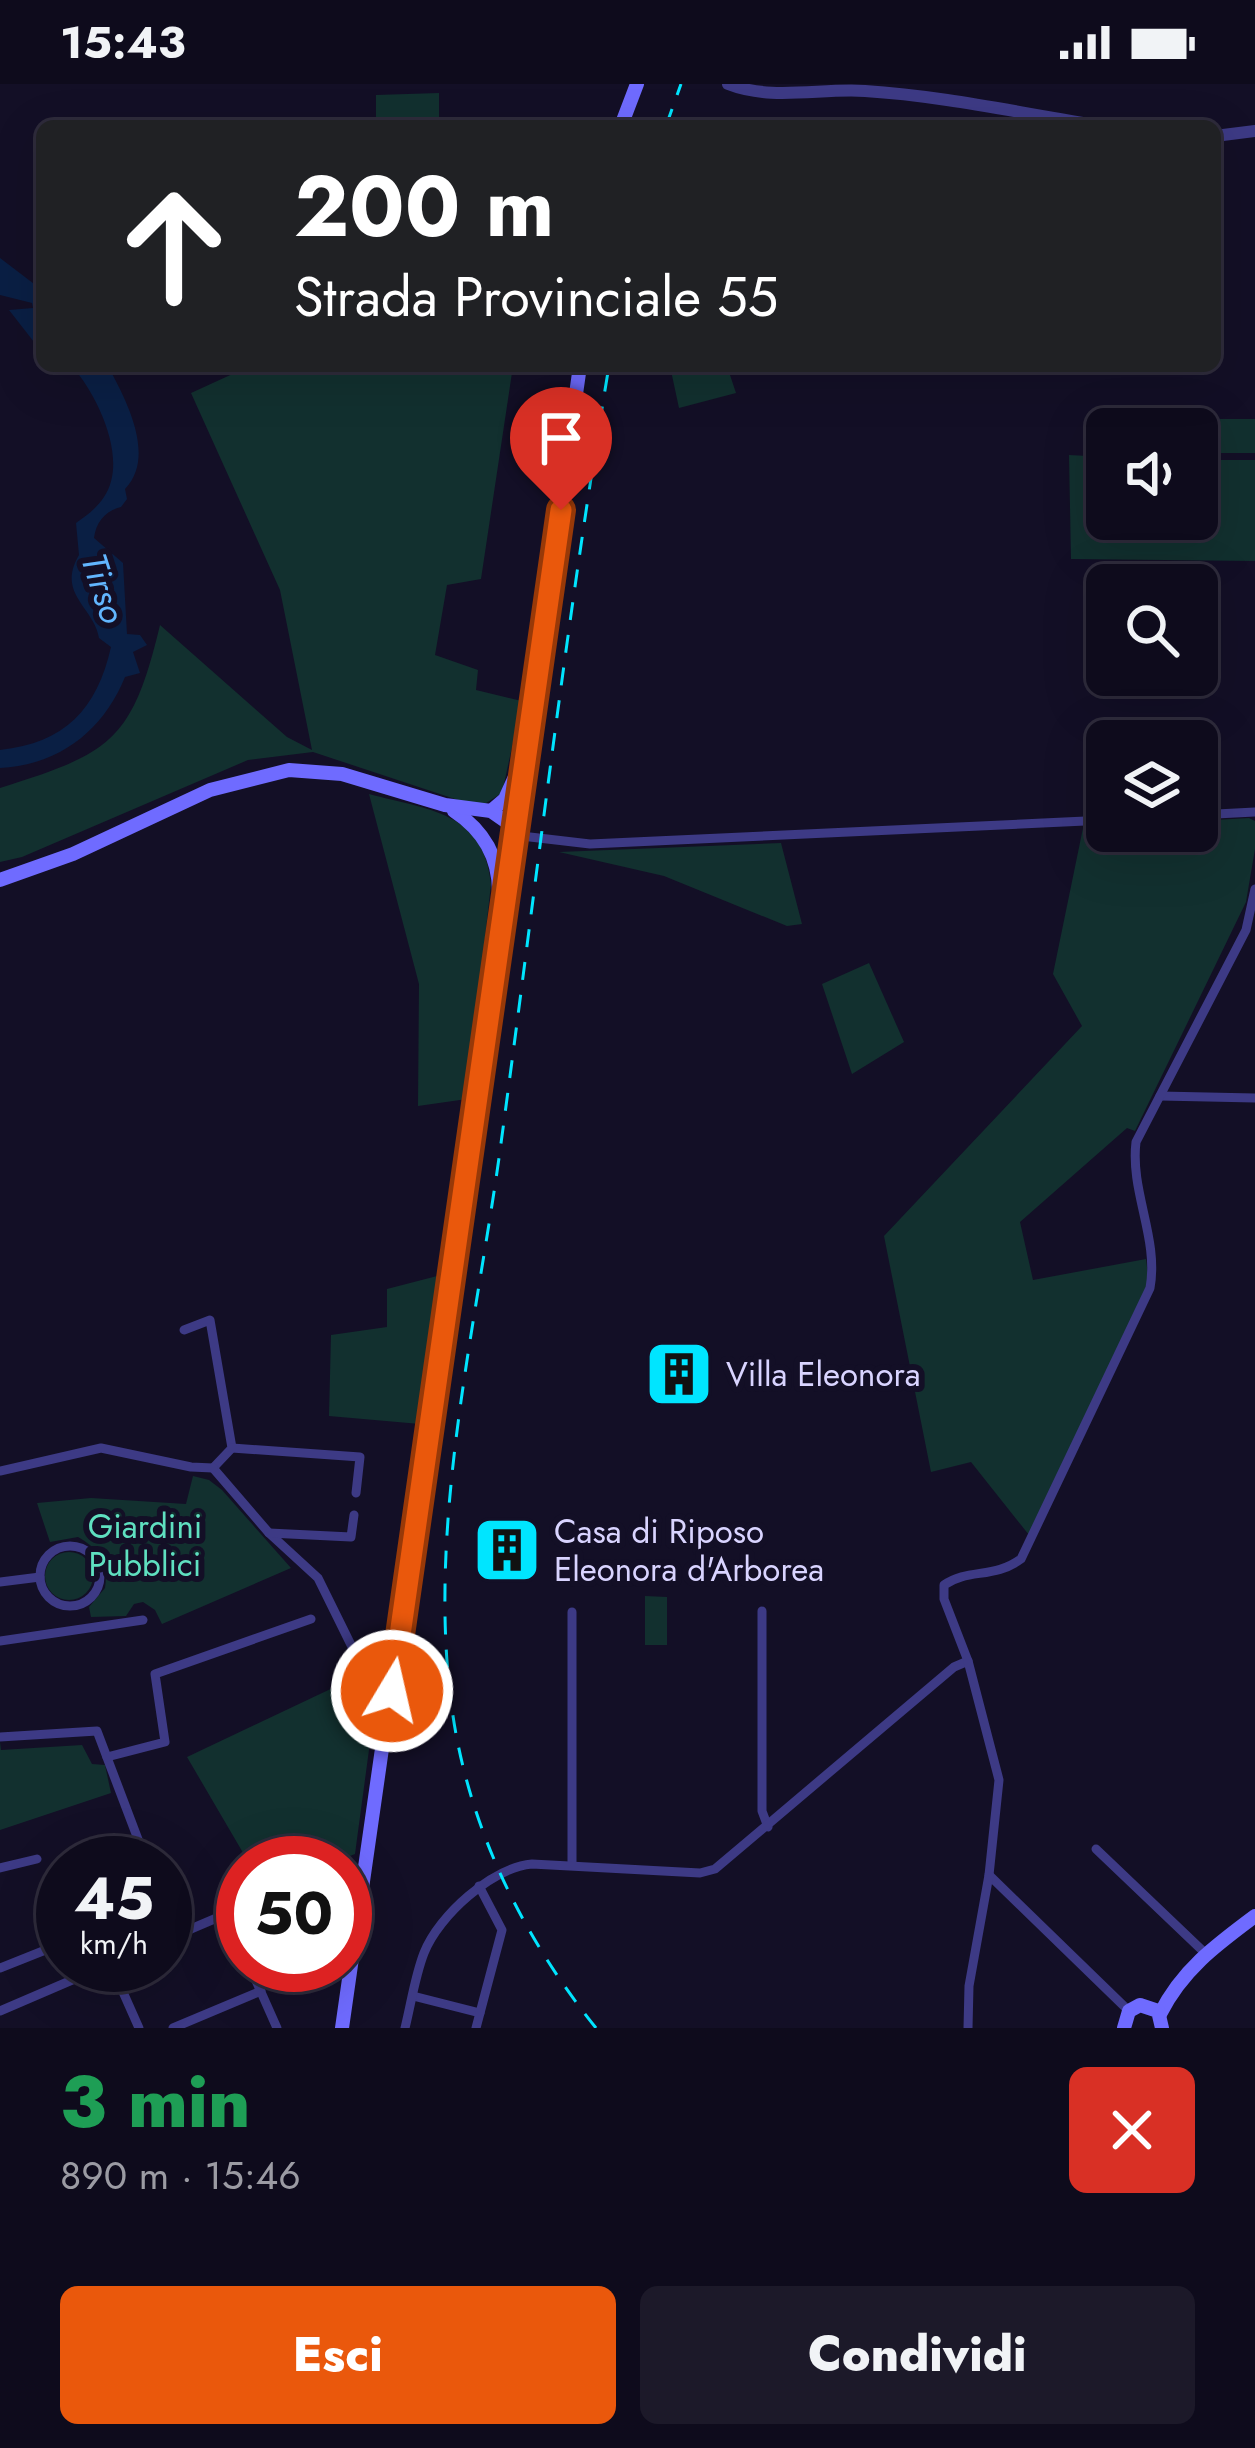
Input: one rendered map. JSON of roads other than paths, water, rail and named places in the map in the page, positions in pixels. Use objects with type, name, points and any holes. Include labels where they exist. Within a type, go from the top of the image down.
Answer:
[{"type":"main road","points":[[624,120],[638,84]]},
{"type":"main road","points":[[386,1730],[381,1713],[361,1696],[397,1654],[579,372]]},
{"type":"main road","points":[[491,811],[510,793],[524,753]]},
{"type":"main road","points":[[0,880],[74,854],[210,790],[289,770],[342,774],[446,805],[491,811],[513,831]]},
{"type":"main road","points":[[446,805],[478,831],[496,865],[500,933]]},
{"type":"main road","points":[[478,831],[513,831]]},
{"type":"main road","points":[[371,1702],[380,1703],[379,1679]]},
{"type":"main road","points":[[342,2028],[386,1730],[379,1679]]},
{"type":"main road","points":[[1122,2022],[1140,2005],[1159,2021],[1167,1995],[1205,1953],[1255,1916]]},
{"type":"street","points":[[728,84],[760,92],[896,94],[1063,120]]},
{"type":"street","points":[[1221,135],[1255,131]]},
{"type":"street","points":[[1218,814],[1255,812]]},
{"type":"street","points":[[513,831],[590,844],[1086,821]]},
{"type":"street","points":[[968,2028],[969,1986],[989,1876],[999,1780],[968,1660],[943,1592],[951,1579],[1002,1571],[1021,1558],[1150,1288],[1154,1263],[1133,1166],[1136,1142],[1246,930],[1255,889]]},
{"type":"street","points":[[1160,1096],[1255,1098]]},
{"type":"street","points":[[184,1330],[210,1319],[232,1448]]},
{"type":"street","points":[[0,1472],[100,1448],[213,1468],[269,1533],[319,1578],[355,1653],[379,1679]]},
{"type":"street","points":[[213,1468],[232,1448]]},
{"type":"street","points":[[232,1448],[360,1457],[356,1493]]},
{"type":"street","points":[[269,1533],[351,1537],[354,1515]]},
{"type":"street","points":[[70,1546],[92,1555],[100,1576],[97,1588],[82,1603],[56,1603],[40,1577],[49,1554],[70,1546]]},
{"type":"street","points":[[0,1582],[40,1577]]},
{"type":"street","points":[[82,1603],[86,1629]]},
{"type":"street","points":[[762,1611],[762,1811],[768,1827]]},
{"type":"street","points":[[572,1612],[572,1865]]},
{"type":"street","points":[[107,1757],[164,1742],[155,1674],[311,1619]]},
{"type":"street","points":[[0,1642],[143,1620]]},
{"type":"street","points":[[405,2028],[423,1954],[482,1884],[516,1866],[700,1873],[715,1869],[954,1666],[968,1660]]},
{"type":"street","points":[[0,1737],[97,1731],[137,1836]]},
{"type":"street","points":[[1096,1850],[1205,1953]]},
{"type":"street","points":[[0,1868],[36,1859]]},
{"type":"street","points":[[989,1876],[1122,2022]]},
{"type":"street","points":[[476,2028],[502,1930],[482,1884]]},
{"type":"street","points":[[0,1968],[36,1954]]},
{"type":"street","points":[[0,2011],[45,1992]]},
{"type":"street","points":[[122,1992],[139,2028]]},
{"type":"street","points":[[173,2028],[256,1992]]},
{"type":"street","points":[[262,1992],[277,2028]]},
{"type":"street","points":[[413,1996],[480,2014]]},
{"type":"water","points":[[0,258],[36,285],[36,342],[9,310],[33,308],[32,303],[0,295]]},
{"type":"water","name":"Tirso","points":[[76,372],[111,372],[135,427],[138,460],[125,489],[127,499],[102,518],[94,538],[123,563],[127,634],[140,635],[147,645],[133,652],[140,673],[125,677],[104,714],[76,742],[41,760],[0,768],[0,750],[43,740],[75,719],[97,688],[111,647],[99,638],[72,580],[79,555],[76,523],[104,497],[113,465],[107,429]]},
{"type":"railway","points":[[668,120],[681,84]]},
{"type":"railway","points":[[596,2028],[522,1917],[471,1795],[452,1709],[445,1573],[457,1433],[608,372]]},
{"type":"place","name":"Villa Eleonora","points":[[679,1374]]},
{"type":"place","name":"Casa di Riposo Eleonora d'Arborea","points":[[507,1550]]},
{"type":"park label","name":"Giardini Pubblici","points":[[145,1545]]}]
